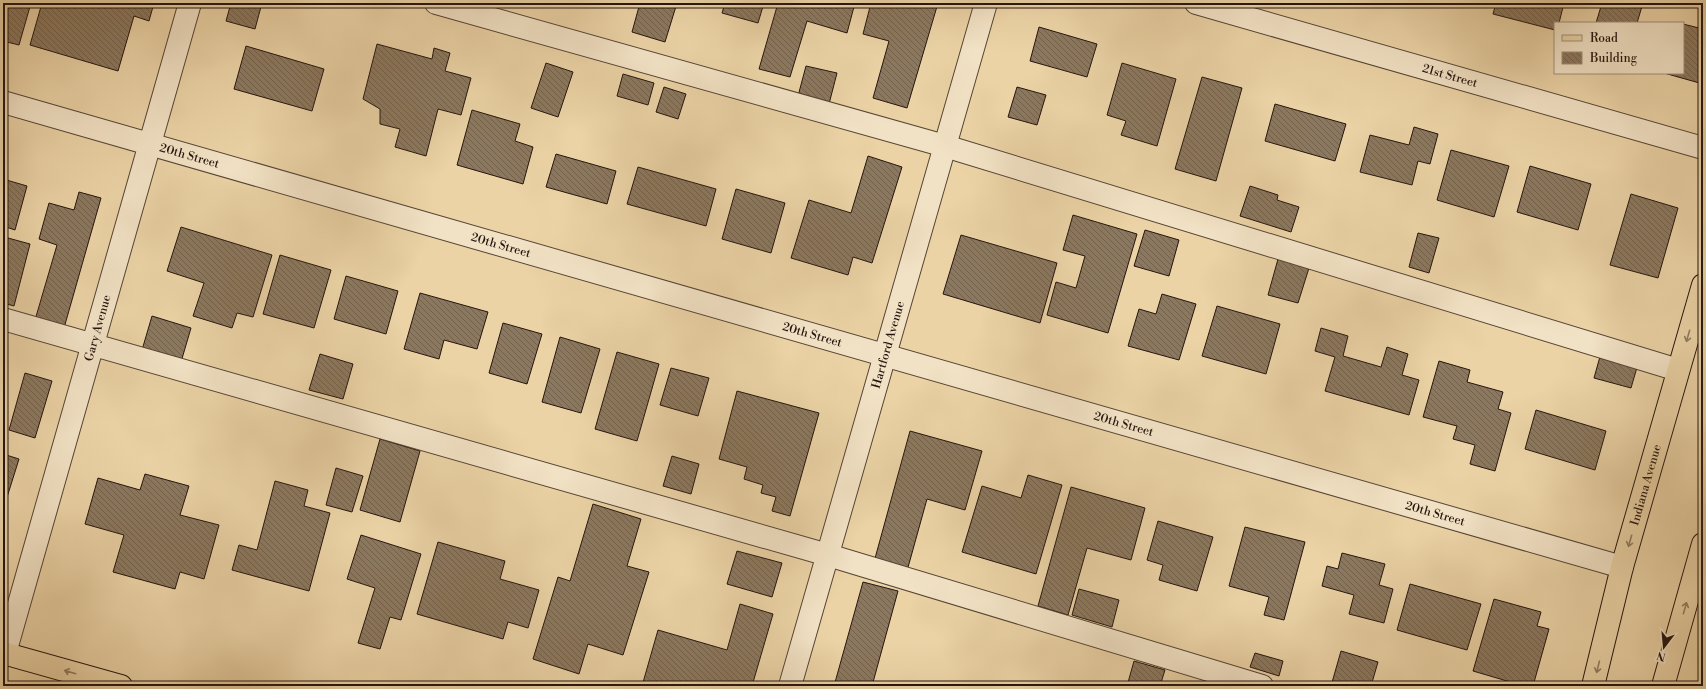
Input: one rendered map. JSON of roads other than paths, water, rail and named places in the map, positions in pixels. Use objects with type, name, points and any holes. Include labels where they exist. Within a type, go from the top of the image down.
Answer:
[{"type":"main road","name":"Indiana Avenue","points":[[1593,686],[1622,567],[1703,285]]},
{"type":"main road","points":[[1662,686],[1703,544]]},
{"type":"main road","points":[[4,653],[121,686]]},
{"type":"street","name":"Gary Avenue","points":[[4,653],[190,3]]},
{"type":"street","points":[[436,3],[945,146],[1678,370]]},
{"type":"street","name":"Hartford Avenue","points":[[790,686],[986,3]]},
{"type":"street","name":"21st Street","points":[[1196,3],[1703,148]]},
{"type":"street","name":"20th Street","points":[[3,102],[1622,567]]},
{"type":"street","points":[[3,319],[828,555],[1262,686]]}]
